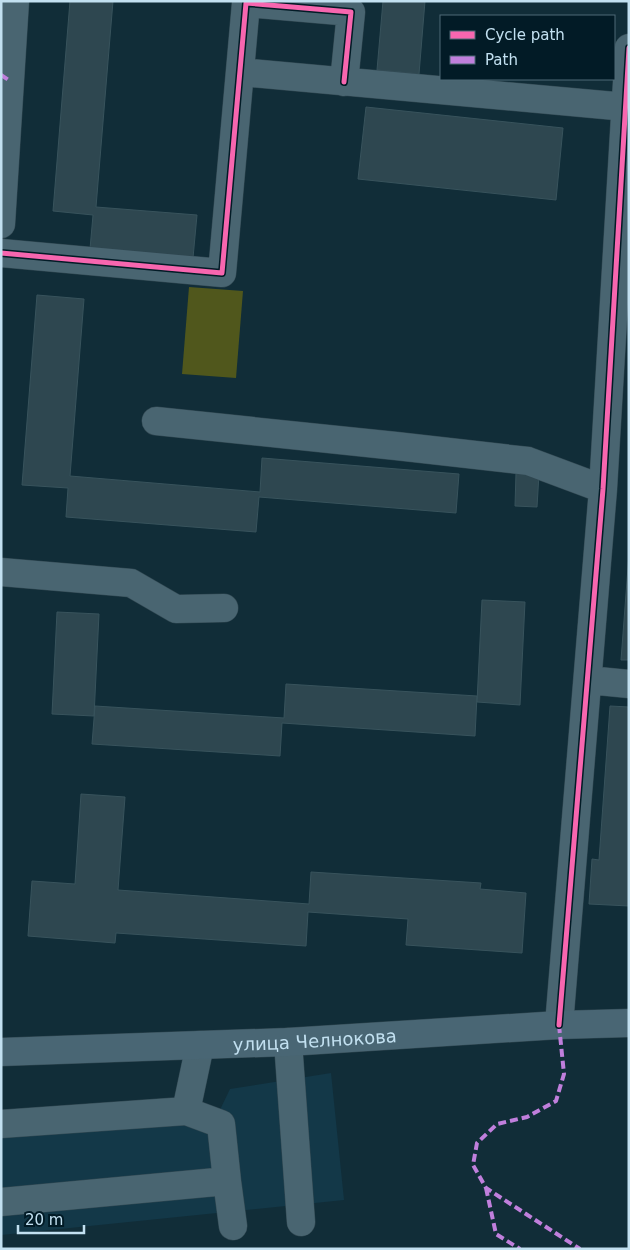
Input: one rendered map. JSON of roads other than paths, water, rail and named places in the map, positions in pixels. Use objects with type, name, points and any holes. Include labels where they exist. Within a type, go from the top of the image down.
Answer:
[{"type":"main road","name":"улица Челнокова","points":[[1,1052],[288,1042],[559,1025],[629,1023]]},
{"type":"street","points":[[1,224],[15,1]]},
{"type":"street","points":[[1,253],[222,273],[246,3],[351,12],[344,82]]},
{"type":"street","points":[[559,1025],[603,489],[629,48]]},
{"type":"street","points":[[240,72],[626,107]]},
{"type":"street","points":[[156,421],[528,461],[603,489]]},
{"type":"street","points":[[1,572],[131,583],[176,609],[224,608]]},
{"type":"street","points":[[588,680],[629,684]]},
{"type":"street","points":[[288,1042],[301,1222]]},
{"type":"street","points":[[186,1112],[200,1045]]},
{"type":"street","points":[[1,1124],[186,1112],[221,1124],[233,1226]]},
{"type":"street","points":[[1,1202],[227,1182]]}]
